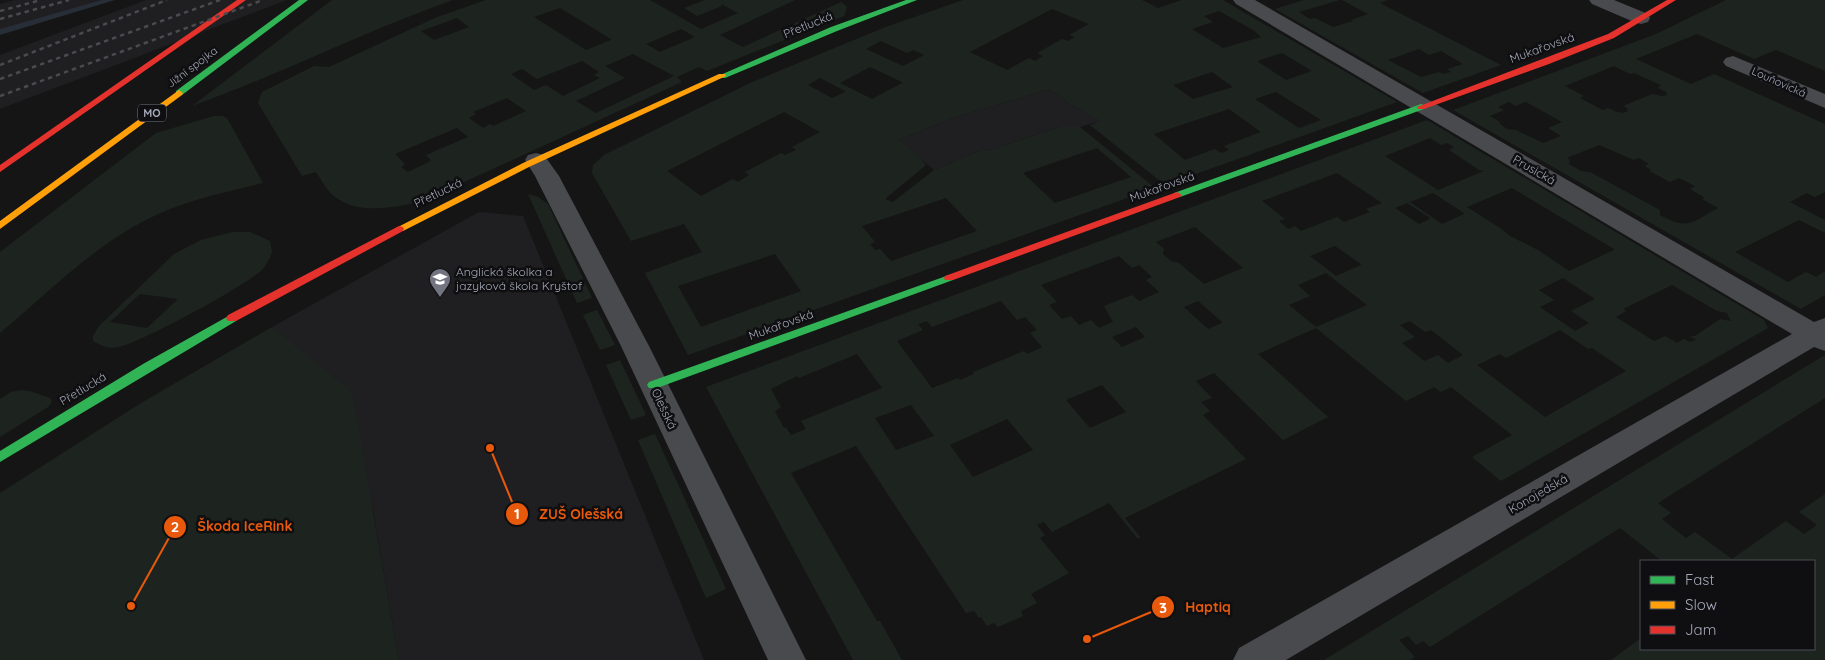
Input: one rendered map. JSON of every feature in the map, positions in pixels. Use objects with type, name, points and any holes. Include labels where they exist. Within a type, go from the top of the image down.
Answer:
[{"type":"main road","name":"Jižní spojka","points":[[0,169],[242,0]]},
{"type":"main road","name":"Jižní spojka","points":[[0,226],[304,0]]},
{"type":"main road","name":"Přetlucká","points":[[0,457],[91,399],[345,256],[536,160],[766,56],[912,0]]},
{"type":"main road","name":"Mukařovská","points":[[654,385],[1603,40],[1672,0]]},
{"type":"street","name":"Prusická","points":[[1242,0],[1821,334]]},
{"type":"street","points":[[1598,0],[1642,18]]},
{"type":"street","name":"Louňovická","points":[[1733,62],[1825,102]]},
{"type":"street","name":"Olešská","points":[[536,160],[547,176],[654,385],[788,660]]},
{"type":"street","name":"Konojedská","points":[[1252,660],[1821,334]]},
{"type":"shaded area","points":[[15,0],[109,0],[0,31],[0,4]]},
{"type":"shaded area","points":[[146,0],[287,0],[0,109],[0,55]]},
{"type":"shaded area","points":[[332,0],[453,0],[192,106]]},
{"type":"shaded area","points":[[486,0],[650,0],[701,29],[738,13],[721,4],[722,6],[697,16],[684,8],[705,0],[795,0],[720,35],[743,47],[841,2],[847,7],[844,16],[707,71],[699,67],[677,77],[682,82],[425,200],[392,207],[358,207],[348,204],[331,194],[316,172],[302,176],[258,103],[262,92],[314,66],[329,67],[437,17]],"holes":[[[560,8],[611,39],[586,50],[534,17]],[[457,18],[469,27],[434,40],[421,31]],[[681,29],[695,37],[660,52],[646,44]],[[633,54],[674,76],[596,113],[576,101],[625,78],[605,66]],[[582,61],[599,72],[594,75],[600,78],[563,96],[546,85],[534,90],[511,74],[522,69],[537,79]],[[507,98],[526,111],[493,126],[490,124],[483,128],[469,118],[476,114],[473,112]],[[457,128],[468,137],[426,155],[431,161],[408,172],[401,167],[405,164],[395,154]]]},
{"type":"shaded area","points":[[963,0],[1142,0],[1158,8],[1182,0],[1223,0],[1397,102],[1165,185],[1090,125],[1100,121],[1068,103],[1050,89],[952,118],[898,140],[926,165],[885,199],[893,202],[934,170],[984,149],[987,151],[1060,127],[1080,127],[1155,188],[688,355],[645,273],[702,252],[684,224],[631,241],[592,173],[593,165],[604,155],[750,83],[883,28]],"holes":[[[1052,9],[1089,24],[1069,35],[1075,37],[1068,41],[1062,39],[1037,53],[1043,56],[1035,61],[1029,58],[1007,70],[970,52]],[[1219,11],[1253,30],[1261,37],[1223,48],[1192,29],[1213,22],[1204,16]],[[881,41],[907,53],[913,50],[924,55],[903,66],[866,49]],[[1282,53],[1312,71],[1286,80],[1257,61]],[[870,67],[902,83],[872,99],[840,83]],[[1212,72],[1233,87],[1193,99],[1173,85]],[[820,78],[845,91],[832,98],[808,85]],[[1276,92],[1321,120],[1299,128],[1255,99]],[[1229,109],[1261,132],[1224,146],[1229,150],[1221,153],[1215,149],[1185,160],[1154,134]],[[784,112],[820,132],[792,147],[796,150],[785,155],[781,153],[745,172],[749,175],[738,182],[733,179],[701,196],[667,171]],[[1097,148],[1131,177],[1055,203],[1023,173]],[[946,198],[977,231],[891,261],[880,249],[875,250],[870,244],[875,242],[862,226]],[[775,254],[801,291],[701,327],[678,286]]]},
{"type":"shaded area","points":[[1304,0],[1340,0],[1299,12],[1310,19],[1315,18],[1333,27],[1368,14],[1342,0],[1388,0],[1380,3],[1501,65],[1423,93],[1275,9]],"holes":[[[1419,49],[1429,55],[1441,51],[1463,64],[1447,69],[1451,72],[1443,74],[1439,72],[1421,77],[1388,60]]]},
{"type":"shaded area","points":[[1726,0],[1825,0],[1825,71],[1776,50],[1754,59],[1697,34],[1636,59],[1691,84],[1714,74],[1825,124],[1825,192],[1815,197],[1807,193],[1790,202],[1825,220],[1825,233],[1799,220],[1735,252],[1788,282],[1806,272],[1816,277],[1825,271],[1825,295],[1801,309],[1453,110],[1656,34]],"holes":[[[1614,66],[1661,85],[1658,88],[1666,92],[1667,95],[1652,94],[1623,106],[1628,111],[1620,113],[1608,108],[1603,110],[1580,98],[1584,96],[1565,86]],[[1509,102],[1515,106],[1526,102],[1562,122],[1548,128],[1561,136],[1543,143],[1516,130],[1507,129],[1490,116],[1504,110],[1498,107]],[[1599,145],[1634,160],[1639,158],[1649,164],[1645,166],[1651,170],[1649,171],[1670,182],[1679,178],[1695,186],[1690,189],[1705,198],[1702,199],[1718,208],[1696,221],[1684,224],[1677,223],[1660,215],[1660,210],[1590,172],[1581,171],[1569,164],[1570,160],[1567,158]]]},
{"type":"shaded area","points":[[1050,89],[1068,103],[1100,121],[1080,127],[1060,127],[987,151],[984,149],[934,170],[898,140],[952,118]]},
{"type":"shaded area","points":[[214,116],[227,118],[263,183],[187,203],[144,221],[106,244],[88,258],[0,333],[0,252],[156,133]]},
{"type":"shaded area","points":[[1427,120],[1764,320],[1768,328],[1501,481],[1472,457],[1512,435],[1451,387],[1441,392],[1434,387],[1406,401],[1316,328],[1258,354],[1328,417],[1283,440],[1214,373],[1196,381],[1212,398],[1201,402],[1210,411],[1203,415],[1246,459],[1125,518],[1141,538],[1137,538],[1109,503],[1052,532],[1044,522],[1037,525],[1045,535],[1040,538],[1069,573],[1031,594],[1037,603],[1021,611],[1023,616],[998,627],[994,623],[987,626],[974,611],[966,613],[856,446],[791,473],[877,621],[880,621],[902,660],[853,660],[706,387]],"holes":[[[1430,138],[1441,145],[1447,143],[1454,147],[1449,150],[1479,170],[1484,171],[1438,190],[1385,156]],[[1337,173],[1382,203],[1366,209],[1370,212],[1344,222],[1337,217],[1301,231],[1295,226],[1288,229],[1279,221],[1285,219],[1262,201]],[[1512,188],[1614,249],[1569,271],[1538,250],[1510,236],[1467,207]],[[1433,193],[1464,214],[1442,224],[1410,202]],[[1407,203],[1430,219],[1419,224],[1395,208]],[[1195,227],[1243,268],[1204,284],[1179,263],[1171,261],[1163,254],[1164,249],[1156,242]],[[1335,246],[1361,264],[1336,276],[1310,256]],[[1119,256],[1132,268],[1139,265],[1152,277],[1146,280],[1159,292],[1139,301],[1132,295],[1104,306],[1113,322],[1099,328],[1091,320],[1079,325],[1071,316],[1062,319],[1049,305],[1057,302],[1041,285]],[[1326,273],[1367,305],[1316,327],[1289,305],[1310,296],[1298,285]],[[1563,278],[1595,299],[1571,311],[1589,323],[1575,331],[1540,307],[1554,300],[1539,290]],[[1672,285],[1717,311],[1727,313],[1731,321],[1720,319],[1695,336],[1690,336],[1696,340],[1690,342],[1684,339],[1677,343],[1665,336],[1654,341],[1616,317],[1626,311],[1623,309]],[[1001,301],[1017,320],[1025,317],[1037,330],[1030,333],[1042,347],[1027,354],[1024,351],[973,372],[974,374],[960,380],[958,378],[932,388],[897,341],[923,330],[918,324],[927,321],[932,327]],[[1198,301],[1222,322],[1208,329],[1184,307]],[[1410,321],[1425,332],[1431,330],[1463,355],[1448,363],[1438,355],[1424,361],[1402,343],[1415,337],[1400,325]],[[1136,327],[1145,337],[1122,347],[1112,337]],[[1560,330],[1588,349],[1592,348],[1626,371],[1545,417],[1477,365],[1500,354],[1506,358]],[[857,354],[882,388],[801,421],[806,429],[791,435],[786,427],[784,428],[775,411],[781,407],[771,389],[797,376],[799,378]],[[1102,385],[1126,412],[1090,428],[1066,400]],[[911,405],[934,436],[896,450],[875,418]],[[1007,419],[1033,450],[973,477],[950,445]]]},
{"type":"shaded area","points":[[528,194],[538,197],[548,204],[592,298],[577,303]]},
{"type":"shaded area","points":[[479,212],[523,216],[704,660],[399,660],[372,504],[272,327]]},
{"type":"shaded area","points":[[233,232],[250,232],[270,241],[272,252],[263,269],[253,277],[237,288],[166,327],[126,345],[114,348],[103,346],[93,341],[93,336],[99,326],[174,254],[201,240]],"holes":[[[140,294],[178,299],[147,328],[110,322]]]},
{"type":"shaded area","points":[[597,310],[615,345],[600,350],[583,315]]},
{"type":"shaded area","points":[[272,327],[352,392],[399,660],[0,660],[0,493],[141,403]]},
{"type":"shaded area","points":[[1825,355],[1825,398],[1658,503],[1671,513],[1662,519],[1686,538],[1695,532],[1732,559],[1786,521],[1804,534],[1817,525],[1799,512],[1825,494],[1825,660],[1611,660],[1640,639],[1640,650],[1815,650],[1815,560],[1661,560],[1620,528],[1430,647],[1423,641],[1416,645],[1408,636],[1399,640],[1415,657],[1410,660],[1324,660]]},
{"type":"shaded area","points":[[620,360],[646,415],[631,420],[606,365]]},
{"type":"shaded area","points":[[21,390],[50,398],[52,402],[48,407],[0,437],[0,399],[11,392]]},
{"type":"shaded area","points":[[655,434],[726,589],[706,598],[638,440]]},
{"type":"waterway","points":[[0,32],[111,0]]},
{"type":"railway","points":[[0,11],[41,0]]},
{"type":"railway","points":[[0,19],[69,0]]},
{"type":"railway","points":[[0,65],[167,0]]},
{"type":"railway","points":[[0,79],[220,0]]},
{"type":"railway","points":[[0,96],[263,0]]},
{"type":"traffic: fast","points":[[179,93],[304,0]]},
{"type":"traffic: fast","points":[[722,76],[834,29],[913,0]]},
{"type":"traffic: fast","points":[[1177,195],[1421,107]]},
{"type":"traffic: fast","points":[[653,385],[949,278]]},
{"type":"traffic: fast","points":[[0,457],[147,367],[232,318]]},
{"type":"traffic: slow","points":[[399,229],[526,165],[722,76]]},
{"type":"traffic: slow","points":[[0,226],[179,93]]},
{"type":"traffic: jam","points":[[0,169],[242,0]]},
{"type":"traffic: jam","points":[[1421,107],[1546,62],[1611,36],[1672,0]]},
{"type":"traffic: jam","points":[[949,278],[1177,195]]},
{"type":"traffic: jam","points":[[232,318],[399,229]]},
{"type":"place","name":"Anglická školka a jazyková škola Kryštof","points":[[440,298]]},
{"type":"place","name":"ZUŠ Olešská","points":[[490,448]]},
{"type":"place","name":"Škoda IceRink","points":[[131,606]]},
{"type":"place","name":"Haptiq","points":[[1087,639]]}]
